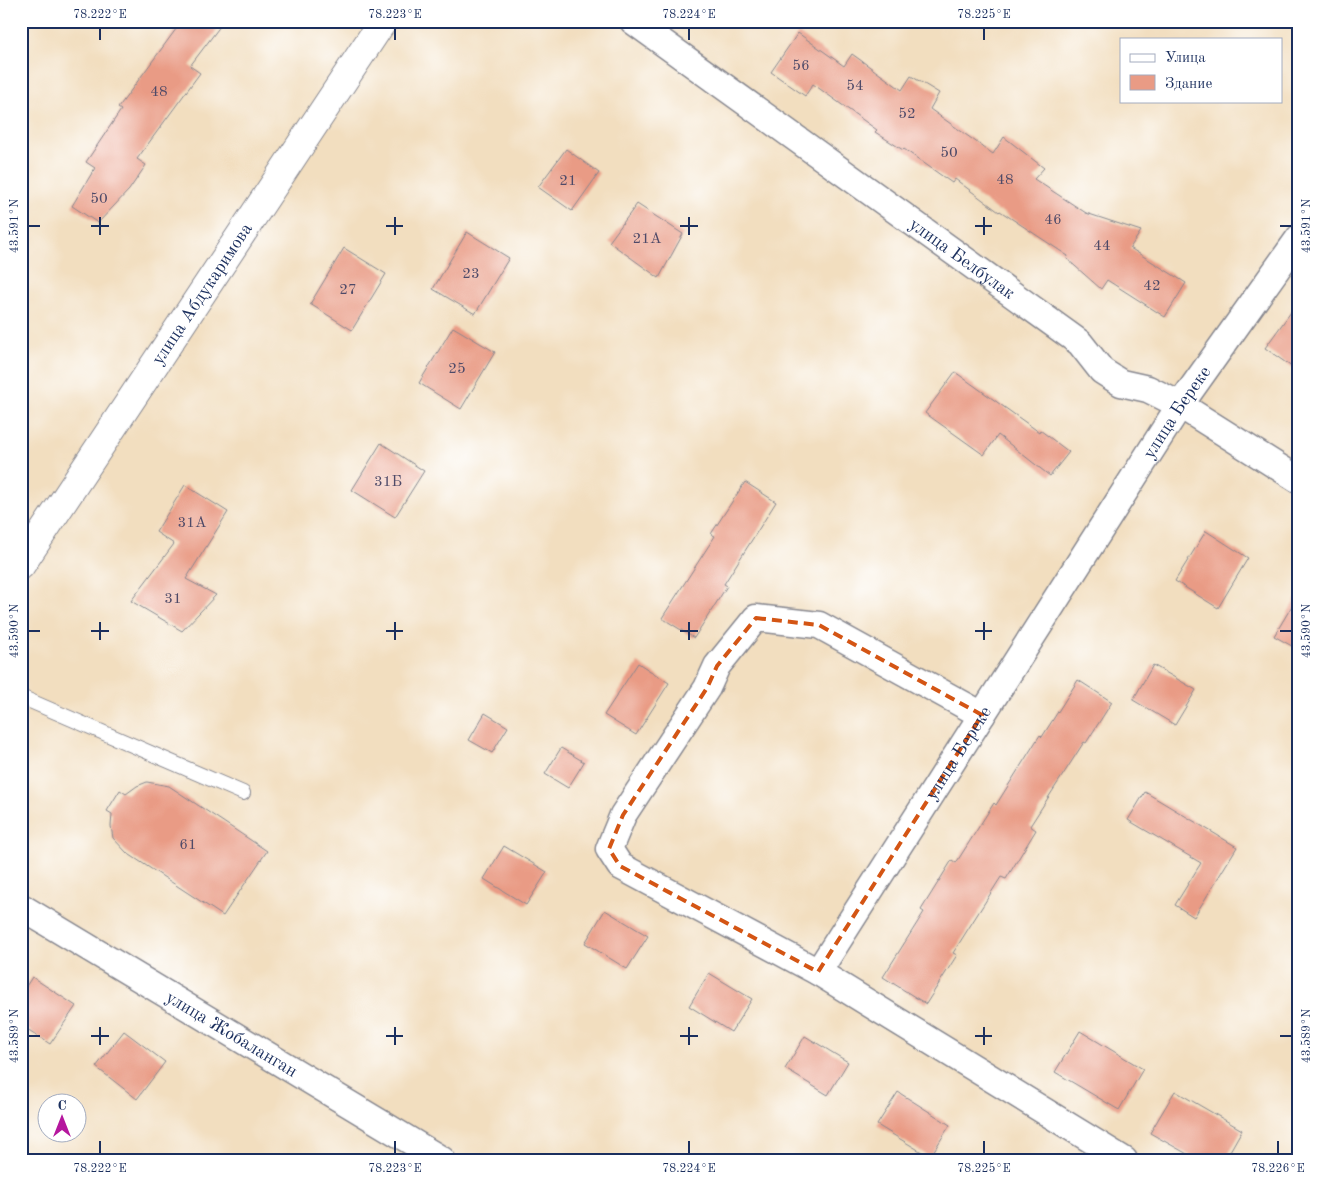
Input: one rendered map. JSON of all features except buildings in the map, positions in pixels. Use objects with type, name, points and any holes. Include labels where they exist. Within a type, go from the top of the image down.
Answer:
[{"type":"main road","name":"улица Абдукаримова","points":[[21,565],[383,21]]},
{"type":"street","name":"улица Белбулак","points":[[633,21],[1080,342],[1102,371],[1121,383],[1148,389],[1180,405],[1299,480]]},
{"type":"street","name":"улица Береке","points":[[818,972],[1180,405],[1299,238]]},
{"type":"street","points":[[982,714],[819,624],[756,618],[717,666],[707,688],[623,815],[609,849],[620,866],[818,972],[1124,1160]]},
{"type":"street","name":"улица Жобаланган","points":[[21,907],[442,1160]]},
{"type":"lane","points":[[21,697],[243,793]]},
{"type":"highlighted area","points":[[756,618],[819,625],[982,715],[818,972],[620,866],[609,849],[623,815],[707,688],[717,666]]}]
